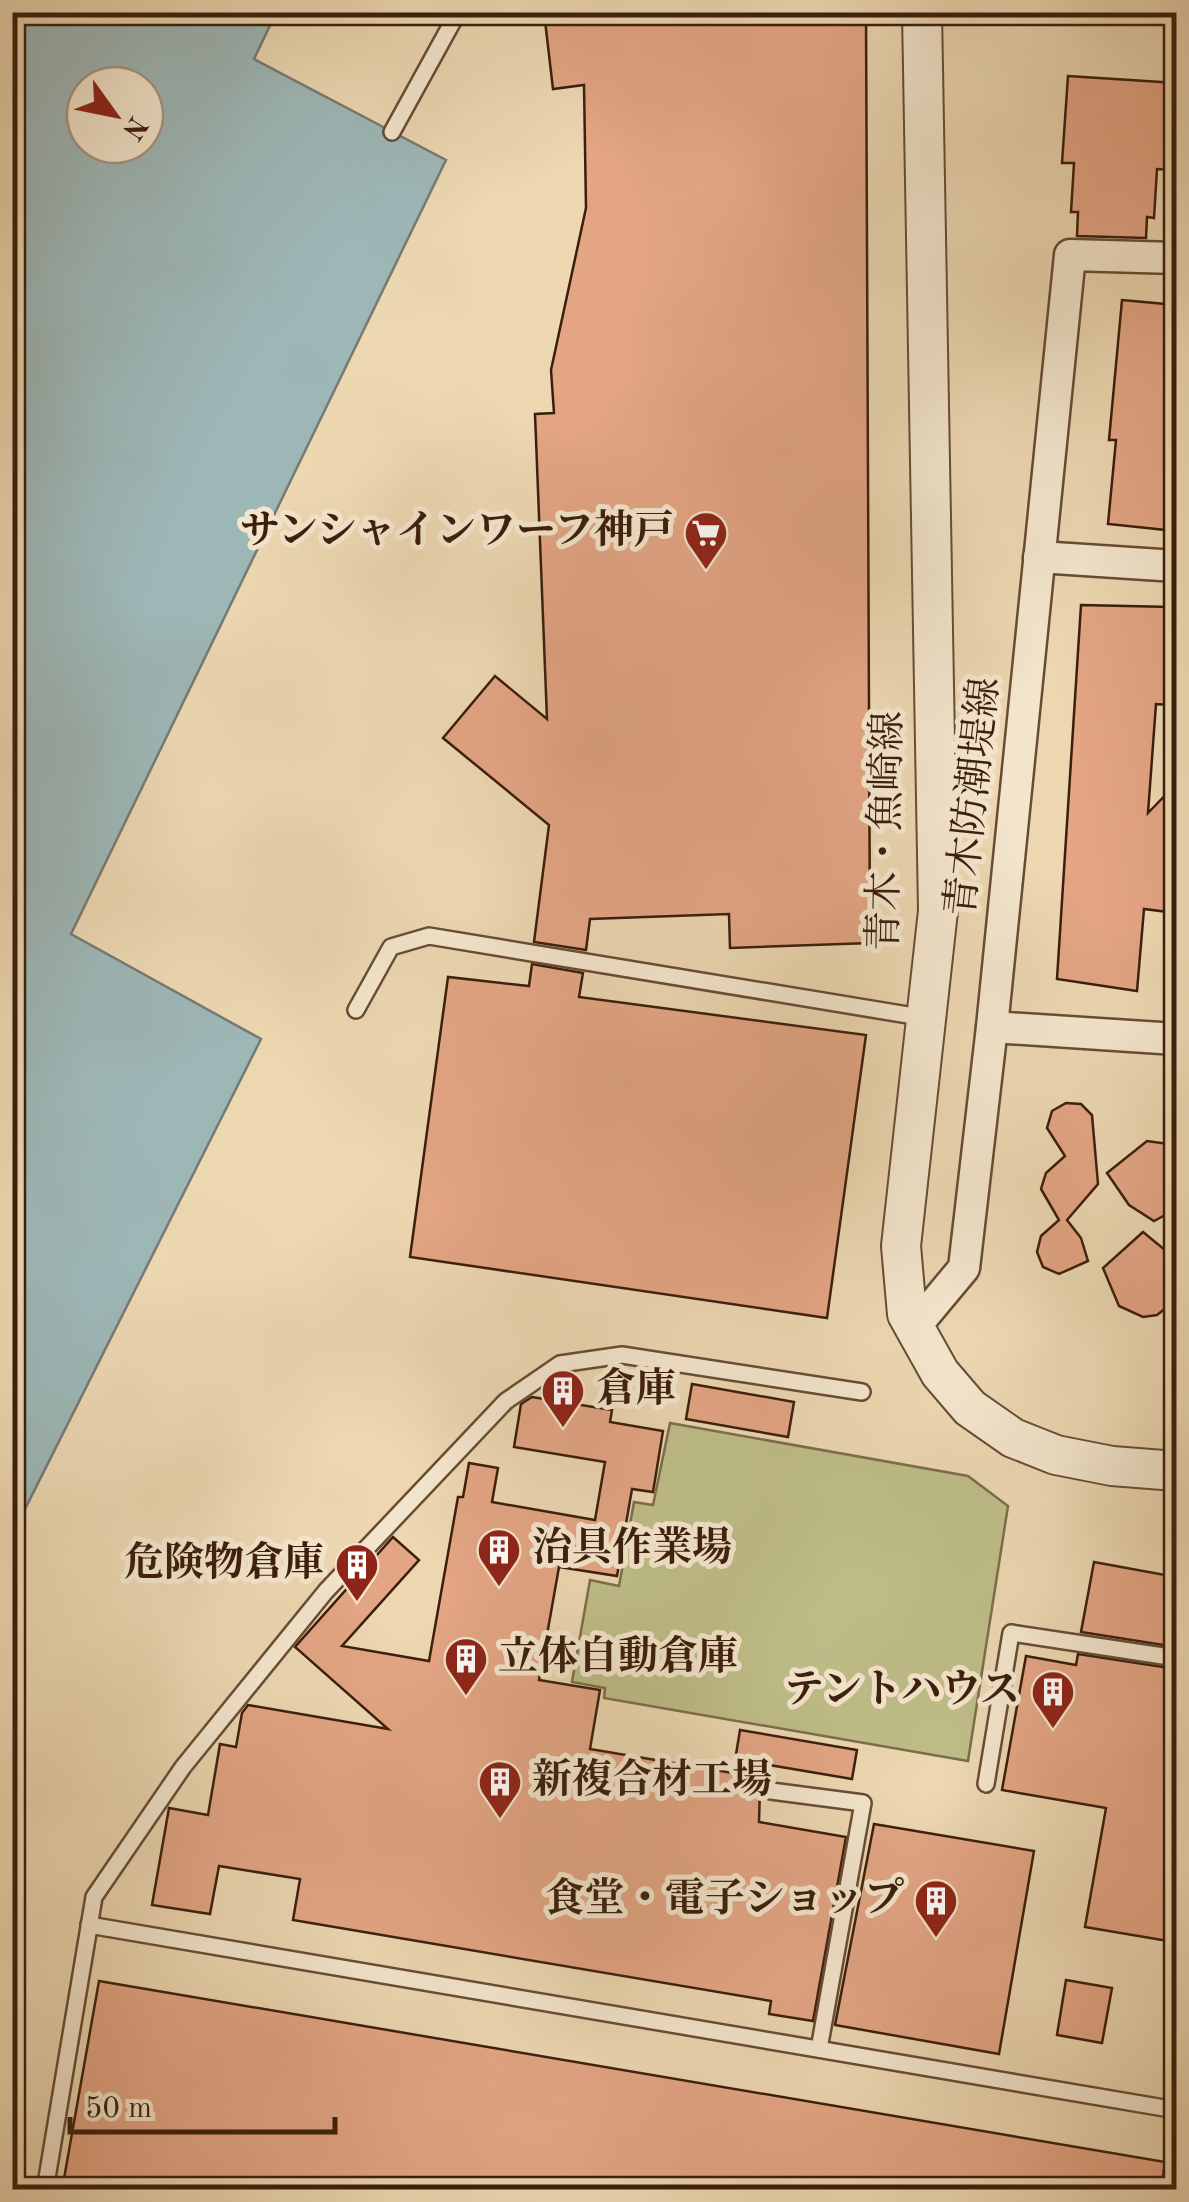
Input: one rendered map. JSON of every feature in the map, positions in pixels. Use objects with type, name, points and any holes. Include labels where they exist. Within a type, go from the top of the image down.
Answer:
[{"type":"street","name":"青木・魚崎線","points":[[922,12],[938,910],[901,1246],[907,1314],[940,1373],[970,1408],[1013,1438],[1056,1455],[1112,1466],[1176,1471]]},
{"type":"street","name":"青木防潮堤線","points":[[914,1328],[964,1268],[1070,255],[1176,258]]},
{"type":"street","points":[[1038,557],[1176,566]]},
{"type":"street","points":[[992,1027],[1176,1039]]},
{"type":"lane","points":[[392,132],[458,12]]},
{"type":"lane","points":[[356,1010],[391,947],[429,936],[926,1018]]},
{"type":"lane","points":[[45,2190],[94,1897],[183,1768],[326,1591],[506,1401],[560,1364],[622,1355],[862,1392]]},
{"type":"lane","points":[[986,1784],[1011,1633],[1176,1658]]},
{"type":"lane","points":[[771,1791],[863,1804],[819,2049]]},
{"type":"lane","points":[[90,1925],[1176,2110]]},
{"type":"shaded area","points":[[670,1423],[968,1476],[1008,1506],[968,1761],[604,1698],[605,1688],[572,1682],[590,1580],[619,1586],[634,1502],[653,1505]]},
{"type":"water","points":[[13,13],[276,13],[254,59],[446,160],[71,934],[261,1039],[13,1533]]},
{"type":"building","name":"サンシャインワーフ神戸","points":[[544,12],[866,12],[870,943],[730,948],[729,914],[590,919],[586,950],[534,942],[549,825],[443,738],[495,676],[547,719],[535,414],[554,413],[551,370],[586,208],[584,85],[553,89]]},
{"type":"building","points":[[1068,76],[1176,83],[1176,170],[1157,169],[1154,218],[1147,217],[1146,238],[1077,236],[1078,212],[1071,212],[1074,163],[1062,163]]},
{"type":"building","points":[[1122,300],[1176,305],[1176,531],[1108,524],[1116,440],[1109,440]]},
{"type":"building","points":[[1081,605],[1172,607],[1170,705],[1156,704],[1148,813],[1176,784],[1176,913],[1144,909],[1137,991],[1057,979]]},
{"type":"building","points":[[532,964],[583,973],[579,997],[866,1035],[827,1318],[410,1257],[448,977],[529,986]]},
{"type":"building","points":[[1066,1103],[1081,1104],[1092,1115],[1098,1184],[1067,1220],[1081,1238],[1088,1261],[1059,1274],[1043,1267],[1037,1252],[1041,1236],[1059,1220],[1041,1189],[1046,1173],[1065,1156],[1047,1128],[1052,1111]]},
{"type":"building","points":[[1147,1141],[1176,1145],[1176,1209],[1154,1221],[1129,1205],[1107,1173]]},
{"type":"building","points":[[1143,1232],[1176,1259],[1176,1300],[1157,1315],[1143,1317],[1119,1306],[1103,1268]]},
{"type":"building","points":[[692,1384],[794,1402],[788,1437],[686,1419]]},
{"type":"building","points":[[532,1397],[612,1410],[610,1422],[663,1431],[653,1492],[632,1489],[617,1576],[559,1567],[539,1680],[600,1690],[590,1749],[733,1773],[740,1730],[857,1750],[852,1779],[769,1765],[760,1789],[759,1822],[846,1837],[813,2021],[769,2014],[771,2001],[293,1920],[300,1879],[219,1866],[210,1914],[152,1905],[169,1808],[208,1815],[220,1744],[236,1747],[242,1713],[248,1705],[388,1729],[295,1647],[393,1537],[419,1560],[342,1646],[429,1661],[458,1497],[463,1497],[469,1463],[498,1468],[492,1502],[595,1520],[605,1462],[514,1447],[521,1404]]},
{"type":"building","points":[[1094,1562],[1176,1577],[1176,1647],[1081,1632]]},
{"type":"building","points":[[1078,1654],[1176,1669],[1174,1942],[1085,1927],[1106,1808],[1002,1790],[1026,1656],[1076,1665]]},
{"type":"building","name":"食堂・電子ショップ","points":[[874,1824],[1034,1851],[999,2054],[835,2025]]},
{"type":"building","points":[[1066,1980],[1112,1988],[1102,2043],[1057,2035]]},
{"type":"building","points":[[99,1981],[1165,2162],[1161,2190],[62,2190]]},
{"type":"place","name":"サンシャインワーフ神戸","points":[[706,571]]},
{"type":"place","name":"倉庫","points":[[563,1429]]},
{"type":"place","name":"治具作業場","points":[[499,1588]]},
{"type":"place","name":"危険物倉庫","points":[[357,1603]]},
{"type":"place","name":"立体自動倉庫","points":[[466,1697]]},
{"type":"place","name":"テントハウス","points":[[1053,1730]]},
{"type":"place","name":"新複合材工場","points":[[500,1820]]},
{"type":"place","name":"食堂・電子ショップ","points":[[936,1939]]}]
